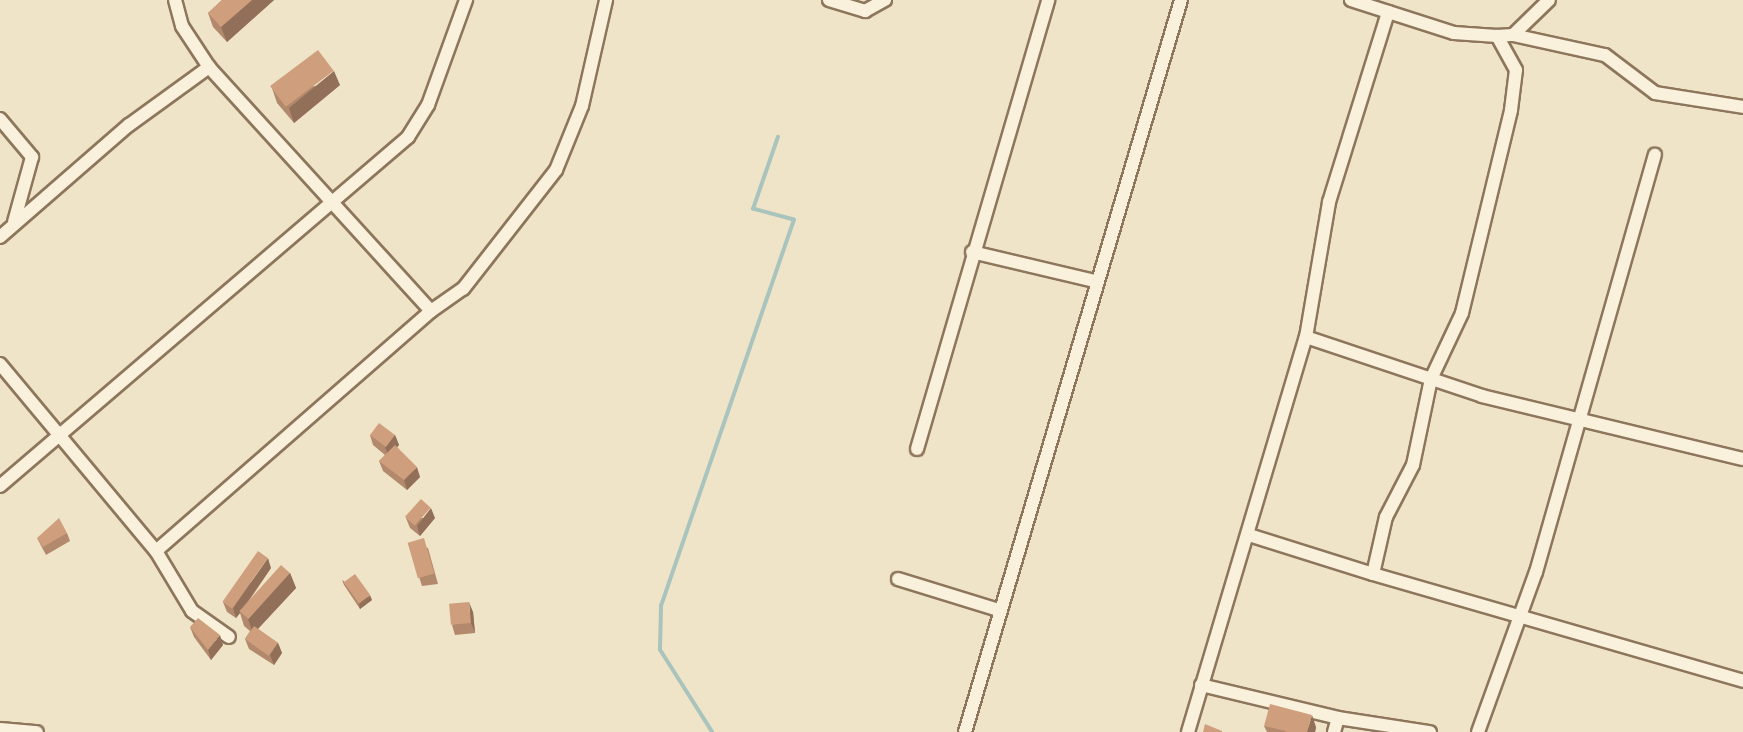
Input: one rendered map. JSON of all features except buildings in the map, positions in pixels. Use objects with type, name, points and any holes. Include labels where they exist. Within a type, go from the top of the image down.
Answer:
[{"type":"street","points":[[174,0],[181,26],[209,67],[330,205],[431,311]]},
{"type":"street","points":[[0,486],[63,436],[408,137],[428,105],[466,0]]},
{"type":"street","points":[[156,551],[431,311],[463,289],[556,170],[582,106],[606,0]]},
{"type":"street","points":[[829,0],[865,11],[885,0]]},
{"type":"street","points":[[917,449],[972,252],[1048,0]]},
{"type":"street","points":[[965,732],[1095,281],[1181,0]]},
{"type":"street","points":[[1350,0],[1454,33],[1513,36],[1605,55],[1655,93],[1743,107]]},
{"type":"street","points":[[1513,36],[1549,0]]},
{"type":"street","points":[[1188,732],[1249,536],[1271,440],[1306,337],[1329,202],[1388,12]]},
{"type":"street","points":[[1373,574],[1386,517],[1413,465],[1431,379],[1462,313],[1511,110],[1516,70],[1497,36]]},
{"type":"street","points":[[0,237],[129,125],[209,67]]},
{"type":"street","points":[[0,119],[32,157],[14,223]]},
{"type":"street","points":[[1478,732],[1581,419],[1655,155]]},
{"type":"street","points":[[972,252],[1095,281]]},
{"type":"street","points":[[1306,337],[1431,379],[1743,459]]},
{"type":"street","points":[[0,364],[63,436],[156,551],[192,611],[229,637]]},
{"type":"street","points":[[1249,536],[1479,609],[1518,614],[1743,681]]},
{"type":"street","points":[[898,579],[999,610]]},
{"type":"street","points":[[1201,685],[1338,718],[1430,732]]},
{"type":"street","points":[[1334,732],[1338,718]]},
{"type":"street","points":[[0,729],[37,732]]},
{"type":"waterway","points":[[712,732],[660,650],[661,606],[794,220],[753,209],[778,137]]}]
